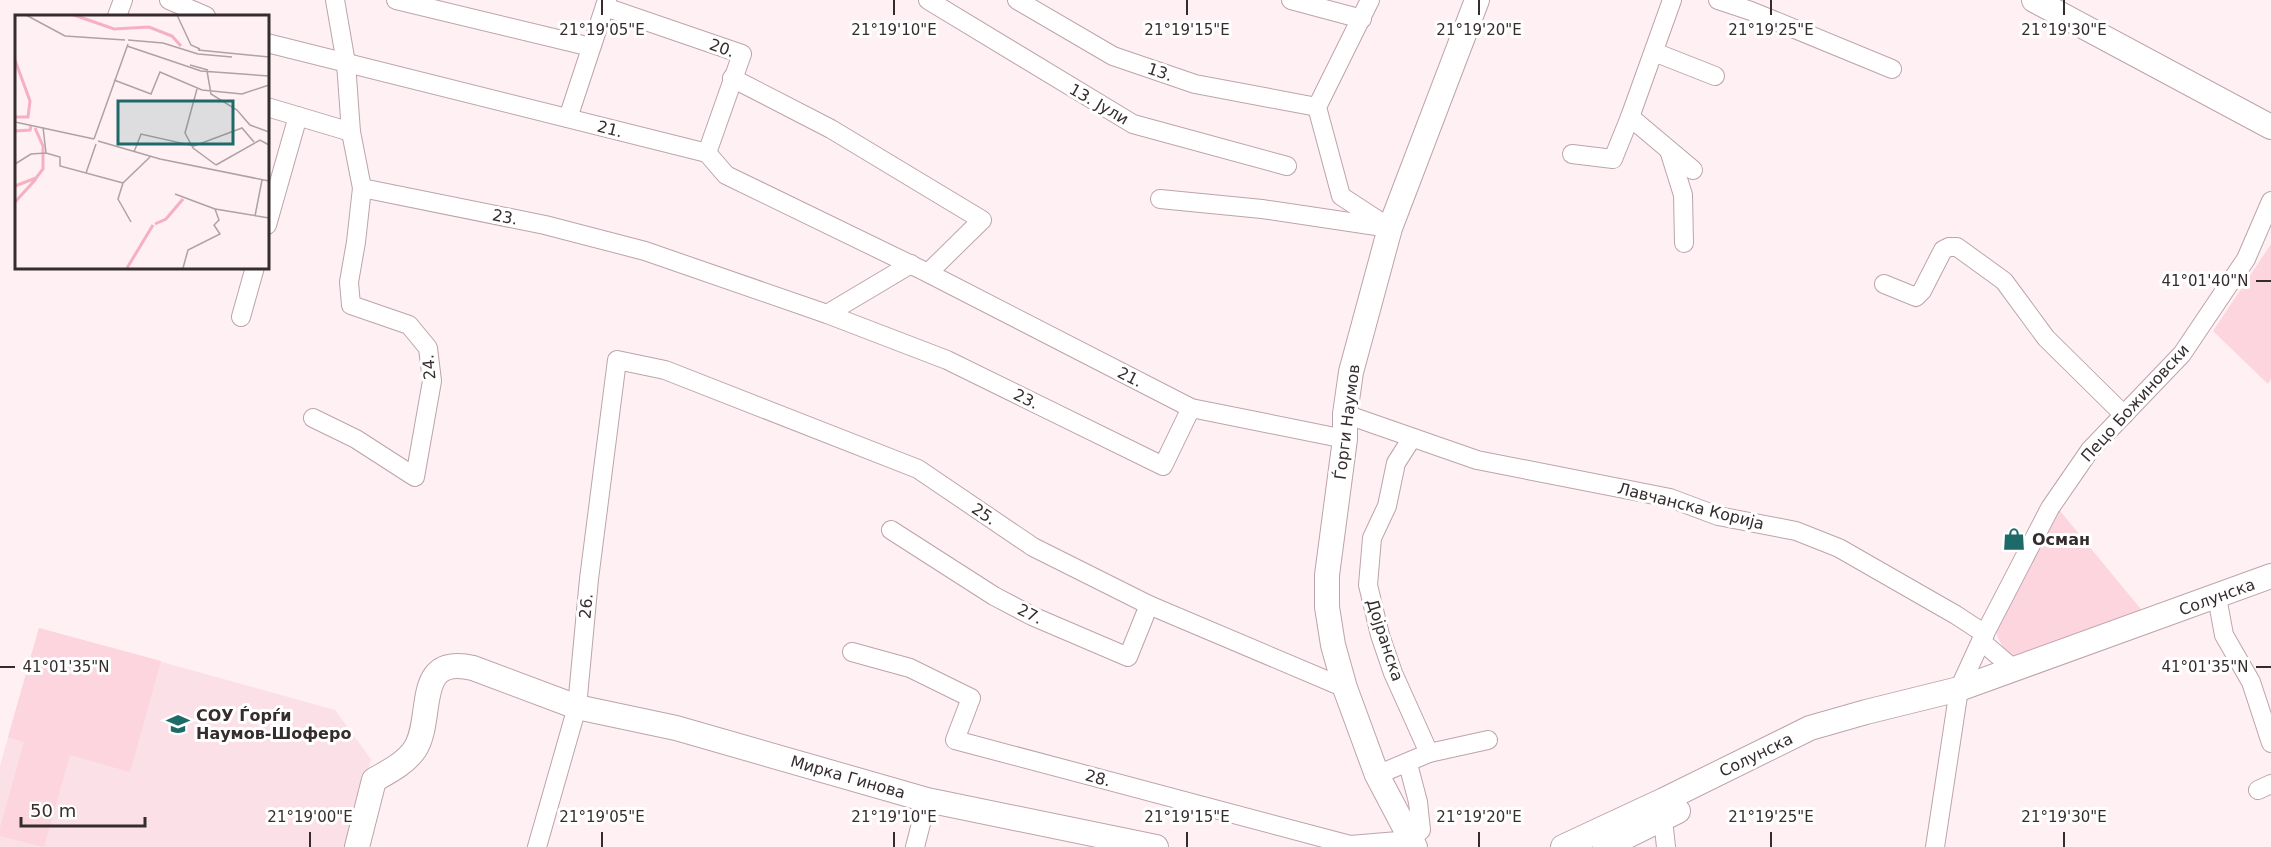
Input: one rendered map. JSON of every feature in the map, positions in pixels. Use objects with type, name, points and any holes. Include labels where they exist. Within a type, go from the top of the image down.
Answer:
[{"type":"street","points":[[117,15],[123,0]]},
{"type":"street","points":[[169,0],[204,15]]},
{"type":"street","points":[[335,0],[346,63],[351,132],[362,188]]},
{"type":"street","points":[[396,0],[591,47]]},
{"type":"street","name":"13. Јули","points":[[928,0],[1133,124],[1287,166]]},
{"type":"street","name":"13.","points":[[1017,0],[1113,56],[1195,84],[1317,107]]},
{"type":"street","points":[[1291,0],[1362,19]]},
{"type":"street","points":[[1370,0],[1317,107],[1341,196],[1390,228]]},
{"type":"street","name":"Ѓорги Наумов","points":[[1413,844],[1377,775],[1345,688],[1333,645],[1327,607],[1327,574],[1345,440],[1345,414],[1351,372],[1390,228],[1477,0]]},
{"type":"street","points":[[1572,154],[1613,159],[1672,0]]},
{"type":"street","points":[[1718,0],[1754,5],[1892,69]]},
{"type":"street","points":[[2034,0],[2271,127]]},
{"type":"street","points":[[568,118],[606,3]]},
{"type":"street","name":"20.","points":[[606,3],[742,54],[707,153]]},
{"type":"street","name":"21.","points":[[268,43],[707,153],[726,175],[928,273],[1191,408],[1345,440]]},
{"type":"street","points":[[1654,52],[1715,76]]},
{"type":"street","points":[[732,78],[831,129],[982,220],[928,273]]},
{"type":"street","points":[[268,107],[351,132]]},
{"type":"street","points":[[268,221],[298,116]]},
{"type":"street","points":[[1630,117],[1693,170]]},
{"type":"street","points":[[1669,150],[1683,195],[1684,243]]},
{"type":"street","name":"23.","points":[[362,188],[545,225],[645,251],[827,314],[947,360],[1163,466],[1191,408]]},
{"type":"street","name":"24.","points":[[313,418],[356,439],[415,477],[432,381],[428,348],[409,325],[351,305],[349,282],[362,188]]},
{"type":"street","points":[[1160,199],[1262,209],[1390,228]]},
{"type":"street","name":"Пецо Божиновски","points":[[1935,847],[1959,689],[2050,507],[2090,450],[2182,354],[2246,259],[2271,201]]},
{"type":"street","points":[[1884,284],[1916,297],[1922,291],[1943,250],[1957,247],[2004,281],[2046,338],[2124,415]]},
{"type":"street","points":[[827,314],[910,264]]},
{"type":"street","points":[[241,317],[255,268]]},
{"type":"street","name":"25.","points":[[617,360],[665,370],[918,469],[1033,547],[1149,605],[1345,688]]},
{"type":"street","name":"26.","points":[[537,847],[577,707],[589,579],[617,360]]},
{"type":"street","name":"Лавчанска Корија","points":[[1345,414],[1477,460],[1670,498],[1718,516],[1796,531],[1839,548],[1956,615],[1983,637],[2015,670]]},
{"type":"street","name":"Дојранска","points":[[1412,438],[1396,463],[1387,506],[1372,538],[1368,585],[1380,635],[1393,673],[1429,753]]},
{"type":"street","name":"27.","points":[[891,530],[994,596],[1032,616],[1128,657],[1149,605]]},
{"type":"street","name":"Солунска","points":[[1563,847],[1810,729],[1866,712],[1959,689],[2271,576]]},
{"type":"street","points":[[2217,597],[2224,635],[2251,682],[2271,743]]},
{"type":"street","name":"28.","points":[[852,652],[910,668],[971,698],[955,740],[1350,845],[1413,844]]},
{"type":"street","name":"Мирка Гинова","points":[[357,847],[374,780],[392,771],[415,749],[434,676],[445,666],[458,664],[577,707],[676,728],[927,800],[1156,847]]},
{"type":"street","name":"Солунска","points":[[1605,847],[1815,745],[1942,703],[1959,689]]},
{"type":"street","points":[[1377,775],[1408,764],[1429,753],[1488,740]]},
{"type":"street","points":[[1408,764],[1418,802],[1420,831],[1413,844]]},
{"type":"street","points":[[915,847],[927,800]]},
{"type":"street","points":[[1663,819],[1666,847]]},
{"type":"shaded area","points":[[2271,244],[2271,379],[2268,384],[2213,331]]},
{"type":"shaded area","points":[[2056,506],[2144,613],[2015,656],[2003,646],[1996,632]]},
{"type":"shaded area","name":"СОУ Ѓорѓи Наумов-Шоферо","points":[[39,628],[335,710],[371,759],[348,847],[0,847],[0,766]]},
{"type":"shaded area","points":[[39,628],[161,661],[130,772],[70,755],[44,847],[0,836],[0,828],[24,742],[8,737]]},
{"type":"place","name":"Осман","points":[[2014,539]]},
{"type":"place","name":"СОУ Ѓорѓи Наумов-Шоферо","points":[[178,724]]}]
